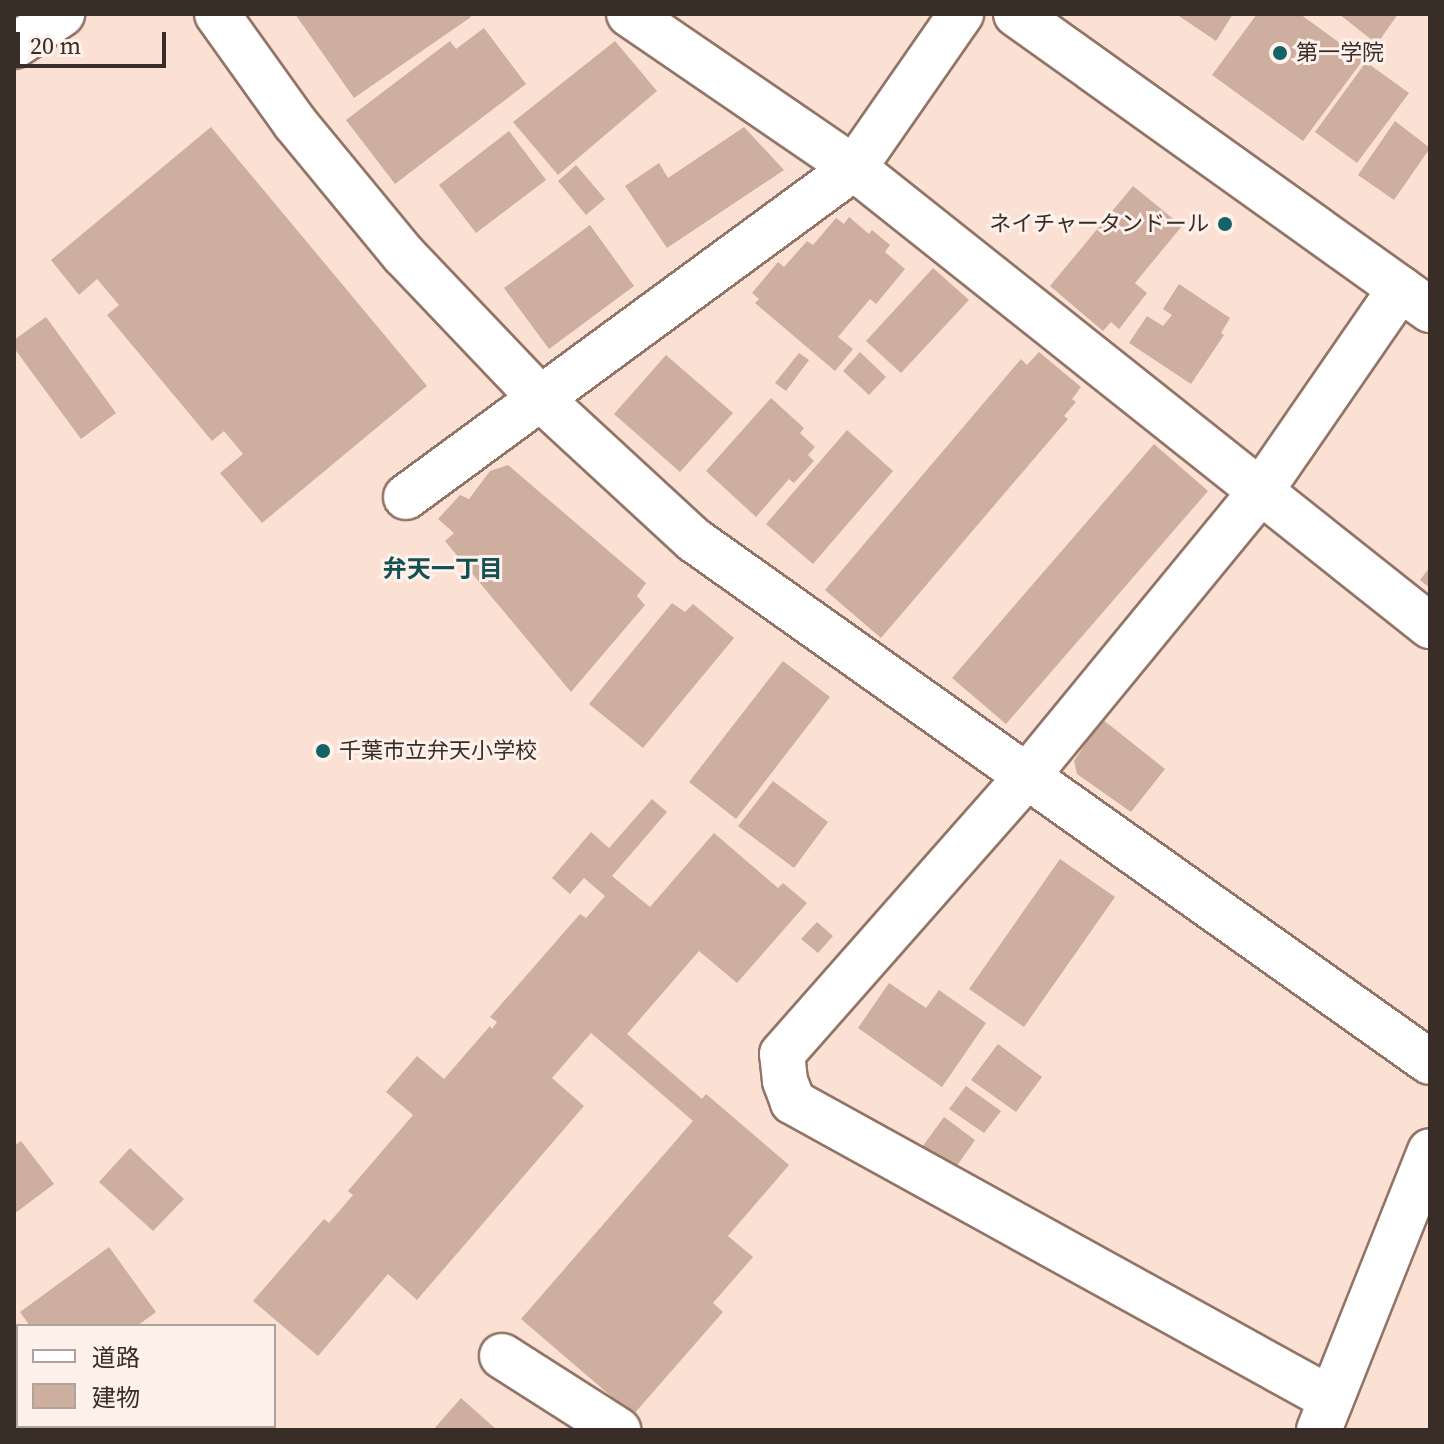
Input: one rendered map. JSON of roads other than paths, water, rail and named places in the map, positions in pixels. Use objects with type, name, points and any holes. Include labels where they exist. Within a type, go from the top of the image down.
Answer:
[{"type":"street","points":[[14,46],[62,14]]},
{"type":"street","points":[[217,14],[295,123],[404,255],[540,398],[694,540],[1430,1062]]},
{"type":"street","points":[[629,14],[854,168],[1430,626]]},
{"type":"street","points":[[406,497],[854,168],[961,14]]},
{"type":"street","points":[[1016,14],[1415,299],[1027,776],[782,1054],[785,1081],[793,1102],[1325,1414],[1430,1151]]},
{"type":"street","points":[[502,1356],[618,1430]]},
{"type":"place","name":"第一学院","points":[[1280,53]]},
{"type":"place","name":"ネイチャータンドール","points":[[1225,224]]},
{"type":"place","name":"千葉市立弁天小学校","points":[[323,751]]},
{"type":"district","name":"弁天一丁目","points":[[443,569]]}]
